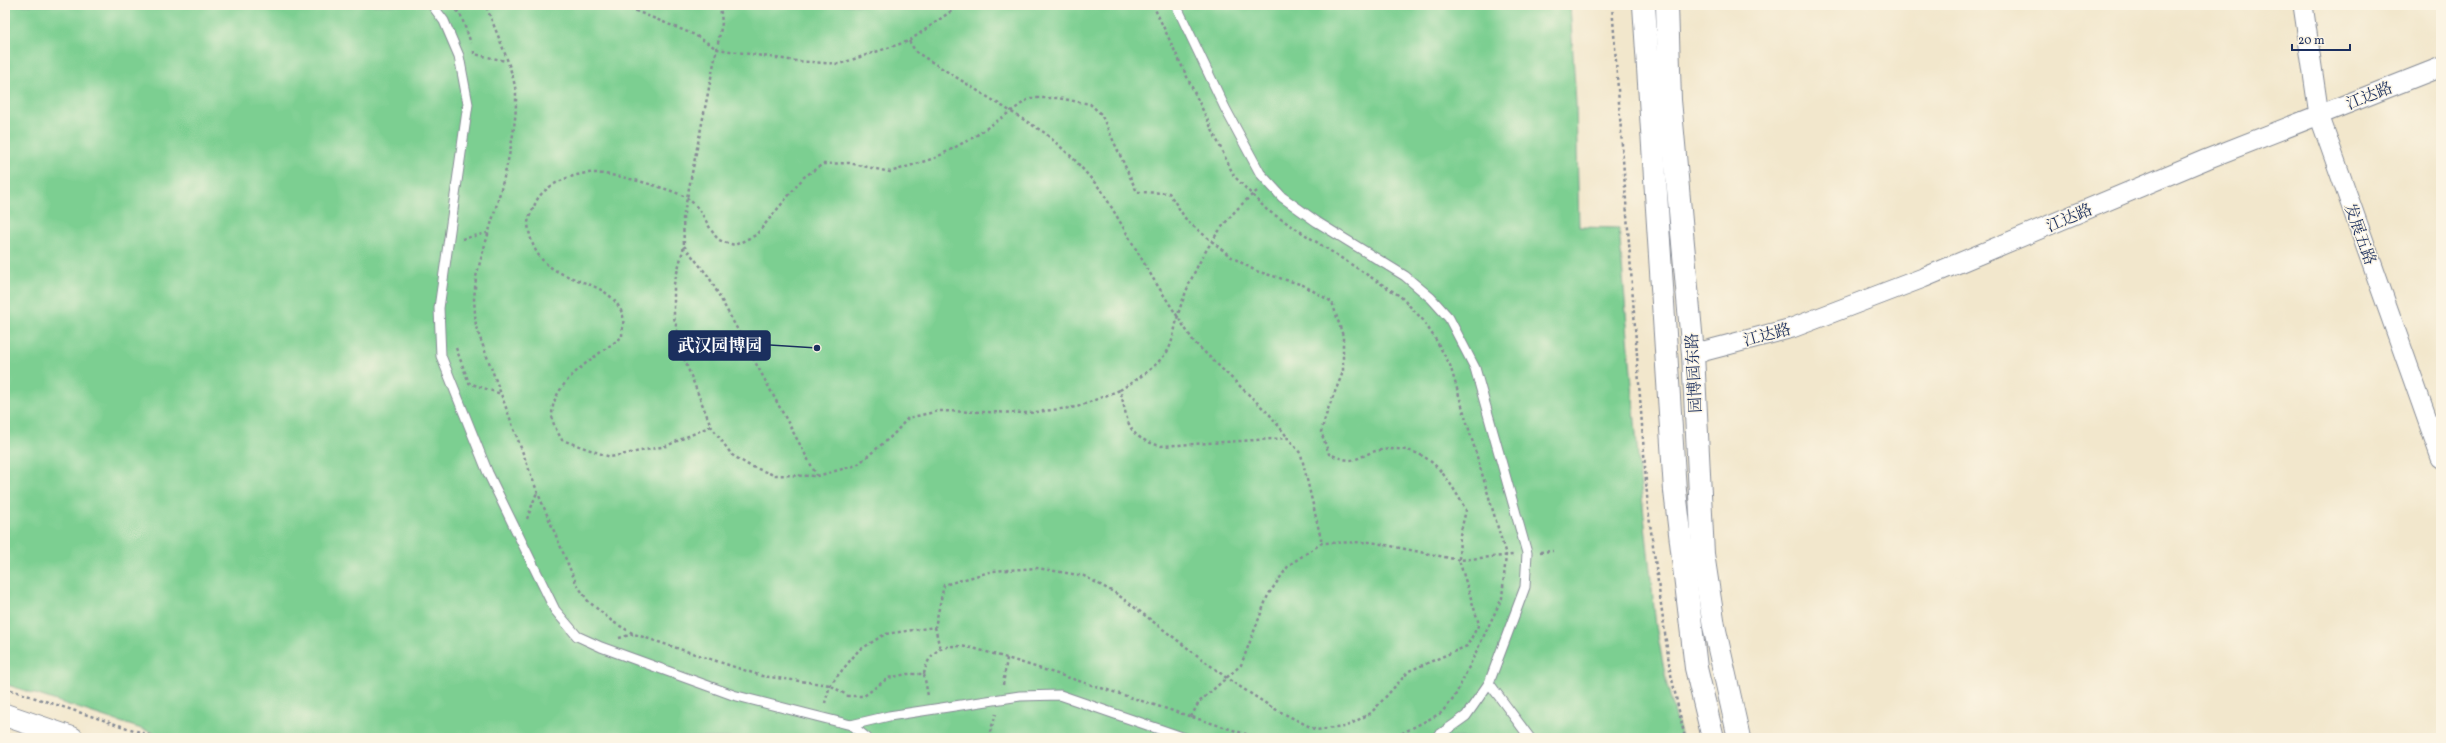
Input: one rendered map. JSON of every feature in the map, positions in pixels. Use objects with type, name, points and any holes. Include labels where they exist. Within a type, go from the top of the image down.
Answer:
[{"type":"main road","name":"园博园东路","points":[[1644,5],[1675,491],[1696,668],[1713,738]]},
{"type":"main road","name":"园博园东路","points":[[1667,5],[1670,100],[1693,354],[1703,554],[1714,626],[1739,738]]},
{"type":"main road","points":[[5,715],[72,738]]},
{"type":"street","name":"发展五路","points":[[2303,5],[2319,115],[2441,458]]},
{"type":"street","name":"江达路","points":[[1693,354],[1792,328],[1814,320],[1923,278],[2319,115],[2441,67]]},
{"type":"lane","points":[[432,5],[444,21],[460,56],[468,104],[439,308],[441,356],[488,473],[556,610],[577,636],[601,648],[733,695],[851,725],[889,716],[1020,696],[1060,695],[1185,738]]},
{"type":"lane","points":[[1176,5],[1225,108],[1260,173],[1282,197],[1317,222],[1405,276],[1431,298],[1449,318],[1474,368],[1526,553],[1525,587],[1489,683],[1466,716],[1435,738]]},
{"type":"lane","points":[[1489,683],[1530,738]]},
{"type":"lane","points":[[851,725],[866,738]]},
{"type":"path","points":[[453,5],[461,16],[474,54],[506,61]]},
{"type":"path","points":[[490,5],[485,6],[506,61],[516,94],[511,143],[476,276],[474,299],[476,320],[538,491],[576,583],[588,601],[613,622],[634,634],[762,676],[830,685],[848,696],[864,696],[888,678],[907,674],[924,674]]},
{"type":"path","points":[[612,5],[636,11],[695,35],[717,49],[796,61],[839,64],[910,41],[960,5]]},
{"type":"path","points":[[720,5],[722,23],[683,218],[684,246],[674,284],[674,317],[683,356],[712,426],[732,455],[750,466],[774,475],[817,476],[857,465],[893,435],[908,418],[939,411],[1028,413],[1076,407],[1120,390],[1149,371],[1168,351],[1188,284],[1211,242],[1230,217],[1252,195],[1269,182]]},
{"type":"path","points":[[1153,5],[1234,176],[1267,210],[1400,296],[1423,320],[1450,365],[1506,555],[1502,598],[1454,698],[1441,713],[1393,738]]},
{"type":"path","points":[[1612,5],[1648,509],[1669,662],[1686,738]]},
{"type":"path","points":[[910,41],[916,52],[1045,133],[1073,158],[1102,191],[1177,317],[1194,342],[1270,415],[1301,454],[1322,543]]},
{"type":"path","points":[[712,426],[666,446],[610,457],[562,440],[552,420],[555,397],[575,372],[622,337],[623,314],[610,294],[549,268],[532,246],[528,221],[538,196],[565,178],[589,173],[624,178],[663,189],[687,198],[702,212],[719,239],[735,246],[756,235],[804,177],[823,164],[849,163],[890,172],[935,158],[974,137],[1030,98],[1058,98],[1090,104],[1101,114],[1137,192],[1170,193],[1187,221],[1230,256],[1256,271],[1303,285],[1332,302],[1343,336],[1343,372],[1328,409],[1321,432],[1329,454],[1350,460],[1376,451],[1408,449],[1429,458],[1449,480],[1466,510],[1460,535],[1459,560],[1479,624],[1467,646],[1409,672],[1370,713],[1345,727],[1316,730],[1273,708],[1228,679],[1117,594],[1084,576],[1037,568],[993,571],[944,585],[935,627],[940,649]]},
{"type":"path","points":[[460,247],[461,239],[487,233]]},
{"type":"path","points":[[684,246],[709,277],[817,476]]},
{"type":"path","points":[[455,342],[469,383],[502,394]]},
{"type":"path","points":[[1120,390],[1131,432],[1144,442],[1161,446],[1288,438]]},
{"type":"path","points":[[529,527],[526,520],[538,491]]},
{"type":"path","points":[[1191,716],[1198,702],[1228,679],[1241,665],[1268,595],[1289,565],[1322,543],[1371,542],[1459,560],[1553,551]]},
{"type":"path","points":[[822,718],[830,685],[858,651],[885,634],[935,627]]},
{"type":"path","points":[[616,639],[634,634]]},
{"type":"path","points":[[936,696],[929,697],[924,674],[927,662],[940,649],[960,645],[1007,658],[1258,738]]},
{"type":"path","points":[[1003,687],[1007,658]]},
{"type":"path","points":[[5,688],[158,738]]},
{"type":"green space","points":[[5,5],[1570,5],[1576,104],[1579,227],[1619,228],[1639,469],[1656,626],[1667,685],[1682,738],[169,738],[5,684]]},
{"type":"place","name":"武汉园博园","points":[[817,348]]}]
